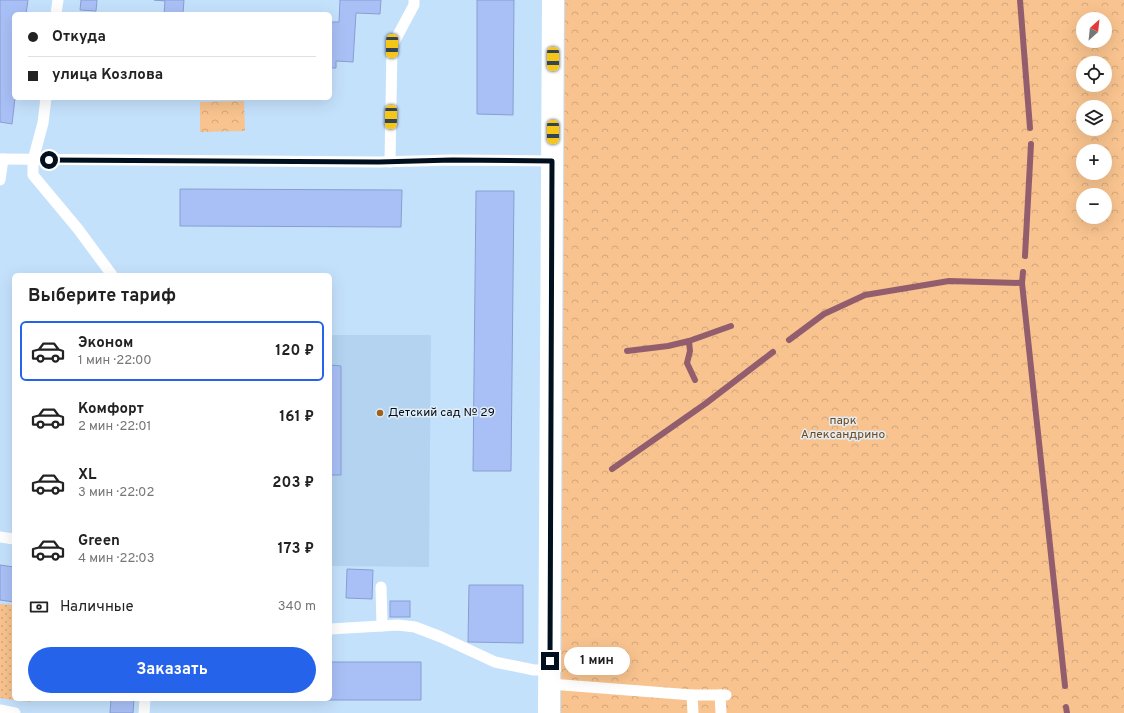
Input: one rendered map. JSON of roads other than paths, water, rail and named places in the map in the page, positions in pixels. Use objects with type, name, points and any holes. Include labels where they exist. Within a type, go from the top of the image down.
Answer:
[{"type":"street","points":[[550,713],[553,0]]},
{"type":"lane","points":[[56,12],[58,0]]},
{"type":"lane","points":[[390,162],[392,46],[414,5],[414,0]]},
{"type":"lane","points":[[46,100],[43,123],[33,160],[33,175],[78,229],[111,273]]},
{"type":"lane","points":[[0,180],[1,159],[390,162],[452,160],[552,161]]},
{"type":"lane","points":[[0,537],[12,539]]},
{"type":"lane","points":[[381,587],[382,626]]},
{"type":"lane","points":[[332,629],[398,625],[415,627],[441,637],[495,662],[534,670],[550,677],[692,694],[723,695],[721,713]]},
{"type":"lane","points":[[692,694],[693,713]]},
{"type":"lane","points":[[144,713],[145,701]]},
{"type":"lane","points":[[0,710],[15,713]]},
{"type":"waterway","points":[[1020,0],[1030,128]]},
{"type":"waterway","points":[[1025,256],[1031,144]]},
{"type":"waterway","points":[[1023,272],[1022,283],[1065,686]]},
{"type":"waterway","points":[[789,340],[824,314],[865,295],[949,281],[1022,283]]},
{"type":"waterway","points":[[689,341],[731,326]]},
{"type":"waterway","points":[[627,351],[668,346],[689,341],[690,351],[687,363],[695,380]]},
{"type":"waterway","points":[[612,469],[705,404],[773,352]]},
{"type":"waterway","points":[[1066,707],[1067,713]]},
{"type":"place","name":"Детский сад № 29","points":[[380,413]]},
{"type":"park label","name":"парк Александрино","points":[[843,428]]}]
